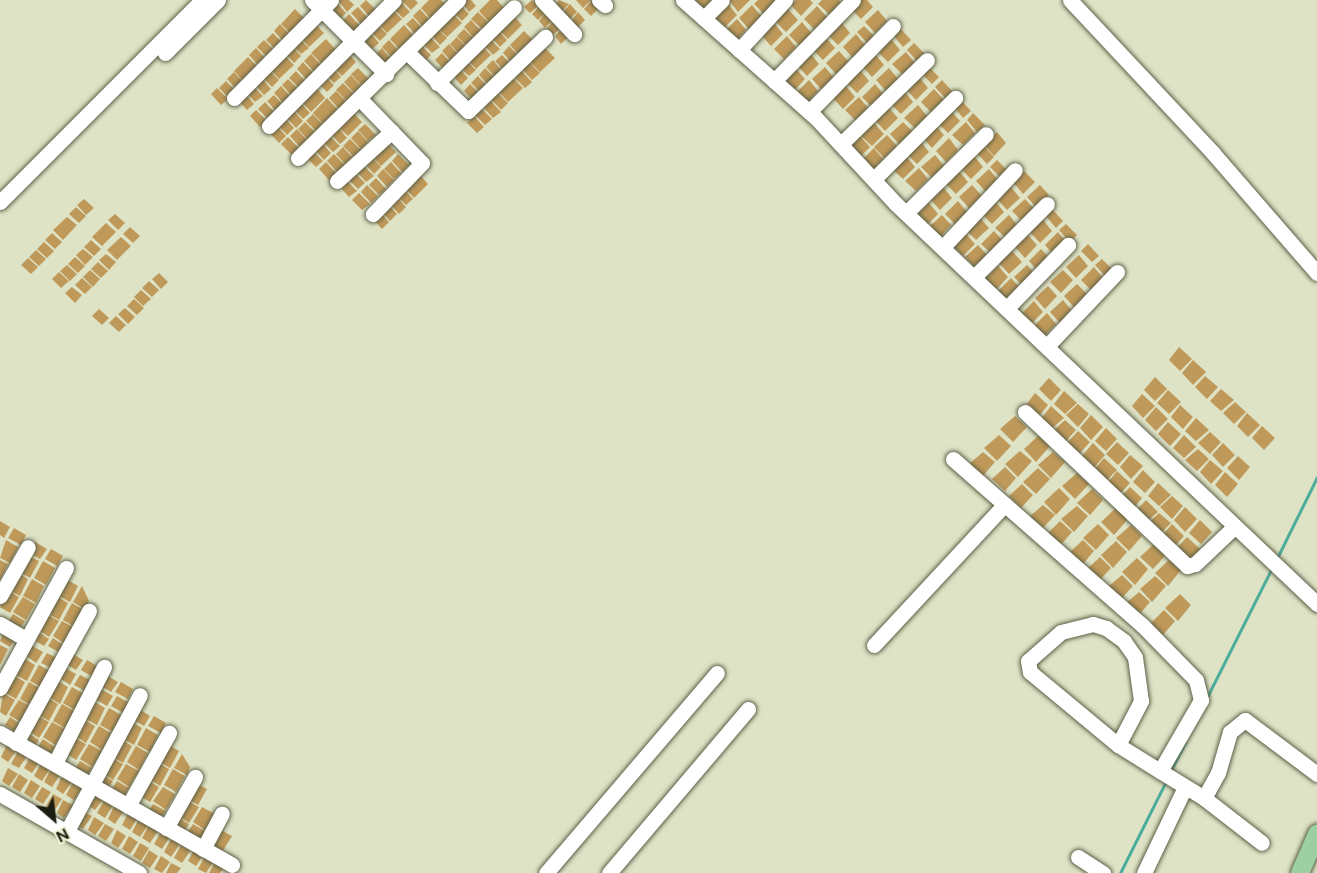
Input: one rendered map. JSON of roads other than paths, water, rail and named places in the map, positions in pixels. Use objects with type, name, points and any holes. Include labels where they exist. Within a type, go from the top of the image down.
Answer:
[{"type":"main road","points":[[1300,873],[1317,834]]},
{"type":"street","points":[[0,202],[202,0]]},
{"type":"street","points":[[165,53],[218,0]]},
{"type":"street","points":[[269,126],[394,0]]},
{"type":"street","points":[[298,158],[387,74],[458,0]]},
{"type":"street","points":[[542,0],[574,34]]},
{"type":"street","points":[[683,0],[809,112],[906,213],[1274,566],[1317,604]]},
{"type":"street","points":[[704,18],[722,0]]},
{"type":"street","points":[[739,50],[785,0]]},
{"type":"street","points":[[774,81],[853,0]]},
{"type":"street","points":[[1070,0],[1317,273]]},
{"type":"street","points":[[234,98],[322,3],[354,41],[387,74]]},
{"type":"street","points":[[437,83],[514,7]]},
{"type":"street","points":[[809,112],[893,26]]},
{"type":"street","points":[[407,52],[463,110],[475,109],[545,38]]},
{"type":"street","points":[[841,144],[927,60]]},
{"type":"street","points":[[360,99],[422,163],[373,214]]},
{"type":"street","points":[[874,179],[955,99]]},
{"type":"street","points":[[337,181],[392,131]]},
{"type":"street","points":[[906,213],[986,134]]},
{"type":"street","points":[[943,247],[1015,170]]},
{"type":"street","points":[[974,277],[1047,204]]},
{"type":"street","points":[[1007,308],[1068,245]]},
{"type":"street","points":[[1047,346],[1117,272]]},
{"type":"street","points":[[1025,412],[1187,566],[1195,564],[1234,527]]},
{"type":"street","points":[[953,459],[1142,625],[1199,686],[1201,700],[1161,773]]},
{"type":"street","points":[[873,645],[1005,504]]},
{"type":"street","points":[[0,596],[28,547]]},
{"type":"street","points":[[0,688],[66,568]]},
{"type":"street","points":[[16,742],[89,611]]},
{"type":"street","points":[[0,624],[27,639]]},
{"type":"street","points":[[1118,745],[1141,701],[1135,657],[1124,641],[1106,628],[1093,624],[1061,632],[1028,661],[1030,672],[1118,745],[1204,798],[1262,843]]},
{"type":"street","points":[[54,763],[104,667]]},
{"type":"street","points":[[546,873],[717,673]]},
{"type":"street","points":[[67,831],[140,695]]},
{"type":"street","points":[[609,873],[748,709]]},
{"type":"street","points":[[1204,798],[1218,772],[1230,732],[1245,720],[1317,774]]},
{"type":"street","points":[[0,733],[231,865]]},
{"type":"street","points":[[128,806],[169,733]]},
{"type":"street","points":[[166,828],[195,777]]},
{"type":"street","points":[[1144,873],[1183,786]]},
{"type":"street","points":[[0,794],[139,873]]},
{"type":"street","points":[[203,849],[222,814]]},
{"type":"street","points":[[1078,857],[1103,873]]},
{"type":"waterway","points":[[1276,560],[1317,477]]},
{"type":"waterway","points":[[1206,699],[1272,568]]},
{"type":"waterway","points":[[1170,772],[1185,743]]},
{"type":"waterway","points":[[1120,873],[1166,781]]}]
